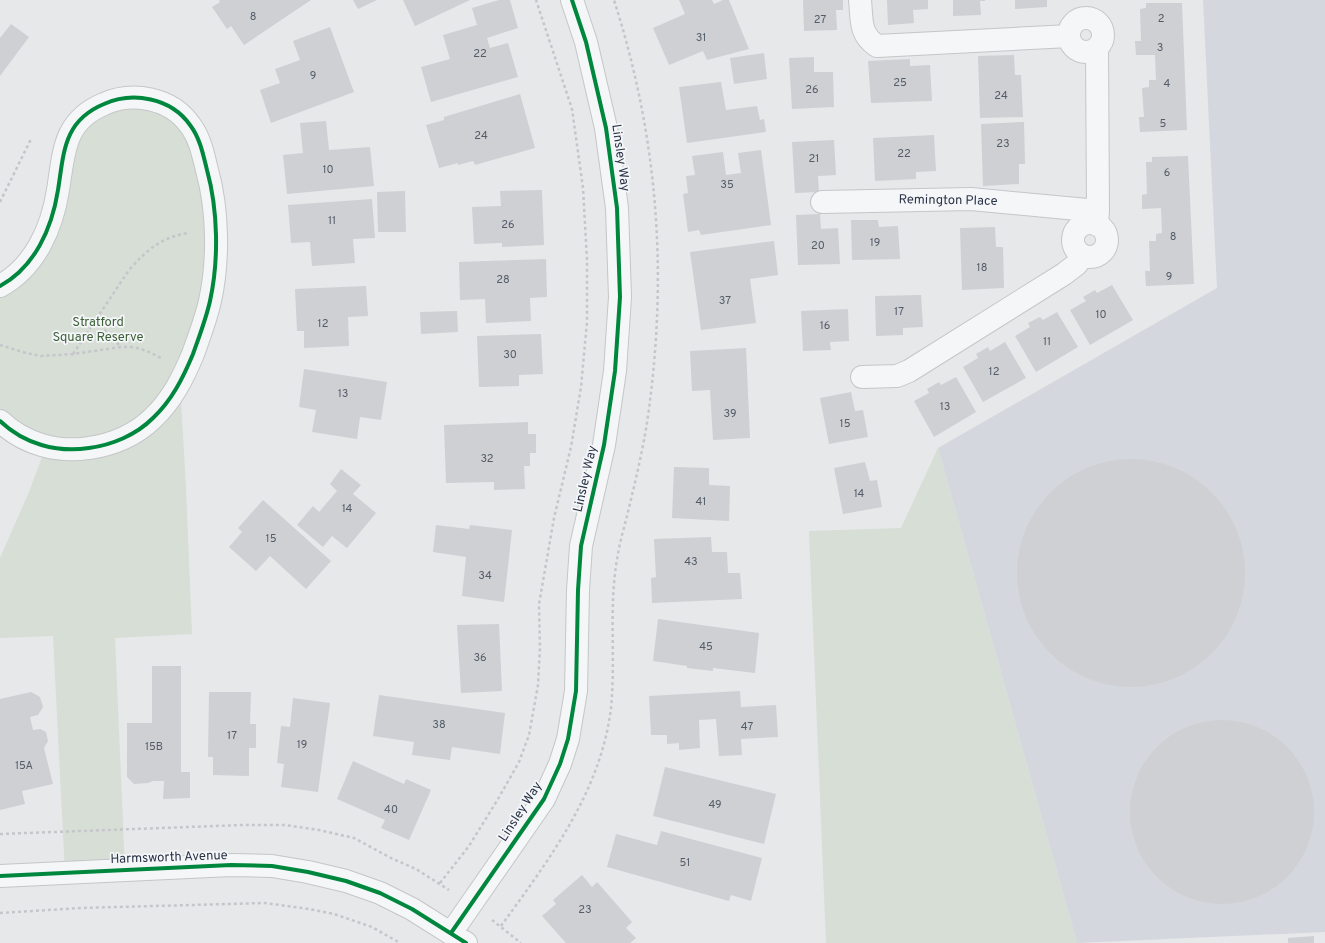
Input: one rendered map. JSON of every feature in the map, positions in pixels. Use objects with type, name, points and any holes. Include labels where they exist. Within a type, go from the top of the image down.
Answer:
[{"type":"street","name":"Linsley Way","points":[[458,938],[544,799],[560,764],[568,739],[576,691],[579,568],[581,546],[604,445],[615,371],[620,297],[617,208],[606,128],[586,42],[572,0]]},
{"type":"street","points":[[860,0],[864,33],[866,37],[877,46],[1069,36]]},
{"type":"street","points":[[1092,9],[1102,28],[1103,39],[1097,48],[1092,51],[1081,51],[1072,44],[1069,36],[1071,27],[1074,23],[1084,18],[1092,9]]},
{"type":"street","points":[[862,377],[897,376],[909,371],[1064,274],[1077,264],[1082,256],[1093,257],[1103,251],[1107,239],[1098,218],[1097,48]]},
{"type":"street","points":[[0,286],[21,271],[42,242],[49,227],[54,210],[65,146],[72,130],[81,119],[94,108],[116,100],[142,98],[156,100],[168,106],[179,113],[190,125],[200,142],[214,201],[216,232],[215,263],[210,300],[198,339],[186,371],[174,392],[153,418],[141,428],[111,444],[78,450],[58,449],[40,445],[23,438],[6,427],[0,421]]},
{"type":"street","name":"Remington Place","points":[[822,202],[966,199],[1098,218]]},
{"type":"street","name":"Harmsworth Avenue","points":[[0,876],[231,866],[272,866],[338,879],[380,893],[412,909],[458,938]]},
{"type":"path","points":[[440,883],[469,846],[498,799],[519,762],[529,735],[538,685],[540,648],[539,604],[554,518],[571,447],[581,387],[587,314],[588,260],[583,188],[572,109],[536,0]]},
{"type":"path","points":[[0,202],[31,139]]},
{"type":"path","points":[[73,354],[129,270],[147,252],[157,244],[177,234],[216,232]]},
{"type":"path","points":[[96,321],[121,347]]},
{"type":"path","points":[[0,345],[41,356],[133,347],[147,351],[186,371]]},
{"type":"path","points":[[0,913],[80,908],[266,903],[309,908],[334,914],[372,927],[400,943]]},
{"type":"path","points":[[492,920],[521,943]]},
{"type":"shaded area","points":[[1203,0],[1325,0],[1325,932],[1077,943],[938,448],[1217,288]]},
{"type":"green space","name":"Stratford Square Reserve","points":[[105,103],[179,113],[216,232],[180,382],[192,634],[115,638],[125,870],[65,873],[53,636],[0,638],[0,558],[29,492],[46,446],[0,421],[0,286],[33,256],[65,146]]},
{"type":"green space","points":[[938,448],[1077,943],[826,943],[809,531],[901,528]]},
{"type":"building","points":[[219,0],[311,0],[244,45],[231,26],[227,29],[212,7],[220,2]]},
{"type":"building","points":[[353,0],[377,0],[358,9]]},
{"type":"building","points":[[403,0],[470,0],[415,26]]},
{"type":"building","points":[[499,0],[510,0],[518,28],[487,38],[490,48],[508,43],[518,77],[431,102],[421,67],[450,59],[443,35],[477,25],[472,8]]},
{"type":"building","points":[[679,0],[712,0],[714,4],[723,0],[729,0],[749,49],[707,60],[703,51],[669,65],[653,28],[685,14]]},
{"type":"building","points":[[803,0],[843,0],[843,10],[836,10],[837,30],[804,31]]},
{"type":"building","points":[[887,0],[928,0],[928,9],[913,10],[914,23],[888,25]]},
{"type":"building","points":[[953,0],[985,1],[980,1],[981,15],[953,16]]},
{"type":"building","points":[[1015,0],[1047,0],[1047,7],[1015,9]]},
{"type":"building","points":[[1146,3],[1182,3],[1187,130],[1140,132],[1139,117],[1144,117],[1142,88],[1149,87],[1149,80],[1156,80],[1155,55],[1136,55],[1135,41],[1141,41],[1140,9],[1146,8]]},
{"type":"building","points":[[11,24],[29,37],[0,76],[0,38]]},
{"type":"building","points":[[330,27],[354,92],[271,123],[260,90],[280,83],[275,69],[300,60],[293,41]]},
{"type":"building","points":[[764,53],[767,79],[734,84],[730,58]]},
{"type":"building","points":[[1014,55],[1015,75],[1021,75],[1023,117],[980,118],[978,56]]},
{"type":"building","points":[[814,57],[814,72],[833,72],[834,107],[792,109],[789,58]]},
{"type":"building","points":[[910,59],[910,66],[930,65],[932,101],[871,103],[868,61]]},
{"type":"building","points":[[721,82],[726,110],[757,106],[760,120],[764,119],[766,132],[687,143],[679,87]]},
{"type":"building","points":[[520,94],[535,148],[475,165],[473,161],[439,168],[426,125],[444,120],[444,117]]},
{"type":"building","points":[[326,121],[329,150],[370,147],[374,186],[287,194],[283,155],[303,153],[300,123]]},
{"type":"building","points":[[1024,122],[1025,164],[1019,164],[1019,184],[983,186],[981,124]]},
{"type":"building","points":[[934,135],[936,171],[916,172],[916,179],[875,181],[873,138]]},
{"type":"building","points":[[834,140],[836,175],[818,176],[819,192],[795,193],[792,142]]},
{"type":"building","points":[[761,150],[771,225],[701,235],[699,230],[688,232],[683,194],[688,193],[686,176],[695,175],[692,156],[723,152],[726,175],[741,173],[738,153]]},
{"type":"building","points":[[1188,156],[1194,284],[1146,286],[1145,271],[1150,271],[1149,241],[1156,241],[1156,234],[1162,233],[1161,208],[1142,209],[1142,195],[1147,194],[1146,162],[1152,162],[1152,157]]},
{"type":"building","points":[[542,190],[544,245],[502,247],[502,243],[474,244],[472,207],[501,206],[500,191]]},
{"type":"building","points":[[405,191],[406,232],[378,232],[377,192]]},
{"type":"building","points":[[372,199],[375,238],[353,239],[355,263],[312,266],[310,242],[291,243],[288,205]]},
{"type":"building","points":[[820,214],[821,229],[838,228],[840,264],[798,265],[796,215]]},
{"type":"building","points":[[851,220],[878,220],[879,227],[898,226],[900,259],[852,260]]},
{"type":"building","points":[[995,227],[996,247],[1003,247],[1004,288],[962,290],[960,228]]},
{"type":"building","points":[[774,241],[778,275],[750,279],[756,323],[701,330],[690,252]]},
{"type":"building","points":[[546,259],[547,297],[530,298],[531,321],[486,323],[485,299],[460,300],[459,262]]},
{"type":"building","points":[[1112,285],[1133,320],[1090,345],[1070,310],[1086,301],[1083,297],[1095,290],[1097,293]]},
{"type":"building","points":[[366,286],[368,316],[348,317],[349,346],[304,348],[304,331],[297,331],[295,289]]},
{"type":"building","points":[[921,295],[923,327],[903,328],[903,335],[876,336],[875,296]]},
{"type":"building","points":[[848,309],[849,341],[830,342],[831,350],[803,351],[801,311]]},
{"type":"building","points":[[457,311],[458,332],[421,334],[420,312]]},
{"type":"building","points":[[1057,312],[1078,347],[1036,372],[1015,336],[1030,327],[1028,323],[1040,317],[1043,320]]},
{"type":"building","points":[[541,334],[543,374],[519,375],[519,386],[479,387],[477,336]]},
{"type":"building","points":[[1005,342],[1026,378],[983,402],[963,367],[978,358],[976,354],[988,347],[990,351]]},
{"type":"building","points":[[746,348],[750,438],[713,440],[710,390],[692,391],[690,351]]},
{"type":"building","points":[[304,369],[387,382],[381,420],[360,417],[357,439],[312,432],[316,410],[299,407]]},
{"type":"building","points":[[956,377],[976,412],[934,437],[914,401],[929,393],[927,389],[939,382],[941,385]]},
{"type":"building","points":[[851,392],[855,411],[863,410],[868,437],[829,444],[820,398]]},
{"type":"building","points":[[528,422],[528,434],[536,434],[536,453],[530,453],[530,466],[524,466],[525,489],[494,490],[494,482],[446,483],[444,425]]},
{"type":"building","points":[[1120,459],[1142,459],[1164,464],[1185,472],[1212,492],[1232,519],[1243,551],[1245,573],[1243,595],[1232,627],[1212,654],[1185,674],[1164,682],[1142,687],[1120,687],[1098,682],[1077,674],[1050,654],[1030,627],[1022,606],[1017,584],[1017,562],[1022,540],[1030,519],[1050,492],[1077,472],[1098,464]]},
{"type":"building","points":[[865,462],[870,481],[877,480],[882,507],[843,514],[834,468]]},
{"type":"building","points":[[674,467],[709,468],[709,485],[730,486],[729,521],[672,518]]},
{"type":"building","points":[[341,469],[361,485],[353,494],[376,513],[347,548],[332,536],[323,547],[297,525],[313,506],[319,512],[337,491],[330,484]]},
{"type":"building","points":[[263,500],[331,561],[306,589],[270,556],[256,571],[229,547],[242,532],[238,528]]},
{"type":"building","points":[[436,525],[469,529],[470,525],[512,530],[504,602],[462,596],[466,557],[433,552]]},
{"type":"building","points":[[711,537],[712,552],[727,552],[728,573],[740,573],[742,599],[652,603],[651,578],[656,577],[654,539]]},
{"type":"building","points":[[658,619],[759,633],[755,673],[713,668],[713,671],[687,668],[687,666],[653,661]]},
{"type":"building","points":[[499,624],[502,691],[461,693],[457,625]]},
{"type":"building","points":[[152,666],[181,666],[181,772],[190,772],[190,798],[163,799],[164,781],[134,784],[127,777],[127,723],[152,723]]},
{"type":"building","points":[[740,691],[741,707],[776,705],[778,737],[741,739],[742,755],[719,756],[716,719],[699,720],[700,748],[679,750],[679,743],[667,744],[667,735],[651,735],[649,696]]},
{"type":"building","points":[[31,692],[40,697],[43,707],[38,715],[30,717],[33,730],[40,729],[46,732],[48,741],[44,748],[53,784],[22,791],[25,804],[0,810],[0,699]]},
{"type":"building","points":[[209,692],[251,692],[250,724],[256,724],[256,748],[249,748],[249,776],[213,775],[213,757],[208,757]]},
{"type":"building","points":[[379,695],[505,713],[500,754],[452,747],[450,760],[412,755],[414,742],[373,736]]},
{"type":"building","points":[[293,698],[330,703],[318,792],[281,787],[284,764],[277,763],[281,726],[290,727]]},
{"type":"building","points":[[1213,720],[1231,720],[1257,727],[1273,735],[1287,747],[1299,761],[1307,777],[1314,803],[1314,821],[1307,847],[1299,863],[1287,877],[1273,889],[1249,900],[1231,904],[1213,904],[1195,900],[1171,889],[1157,877],[1145,863],[1134,839],[1130,821],[1130,803],[1134,785],[1145,761],[1157,747],[1171,735],[1195,724]]},
{"type":"building","points":[[353,761],[404,784],[406,779],[431,790],[409,840],[381,828],[385,820],[337,799]]},
{"type":"building","points":[[665,767],[776,794],[764,844],[653,816]]},
{"type":"building","points":[[661,831],[762,858],[751,901],[731,895],[729,901],[607,867],[616,834],[657,845]]},
{"type":"building","points":[[582,875],[592,887],[597,882],[632,922],[626,928],[636,938],[630,943],[566,943],[542,916],[556,904],[553,900]]},
{"type":"building","points":[[1314,936],[1314,943],[1288,943],[1288,938]]},
{"type":"cycle path","points":[[451,933],[544,799],[560,764],[568,739],[576,691],[578,590],[581,546],[604,445],[615,371],[620,297],[617,208],[606,128],[586,42],[572,0]]},
{"type":"cycle path","points":[[0,286],[23,268],[40,245],[55,204],[64,151],[73,129],[80,119],[90,111],[104,104],[127,98],[139,98],[162,103],[173,108],[182,116],[190,125],[201,146],[211,185],[215,218],[216,252],[210,301],[193,354],[176,388],[166,404],[146,424],[115,442],[98,447],[77,449],[53,448],[30,441],[20,436],[0,421]]},
{"type":"cycle path","points":[[0,876],[231,865],[272,866],[308,872],[346,881],[380,893],[412,909],[466,943]]}]
